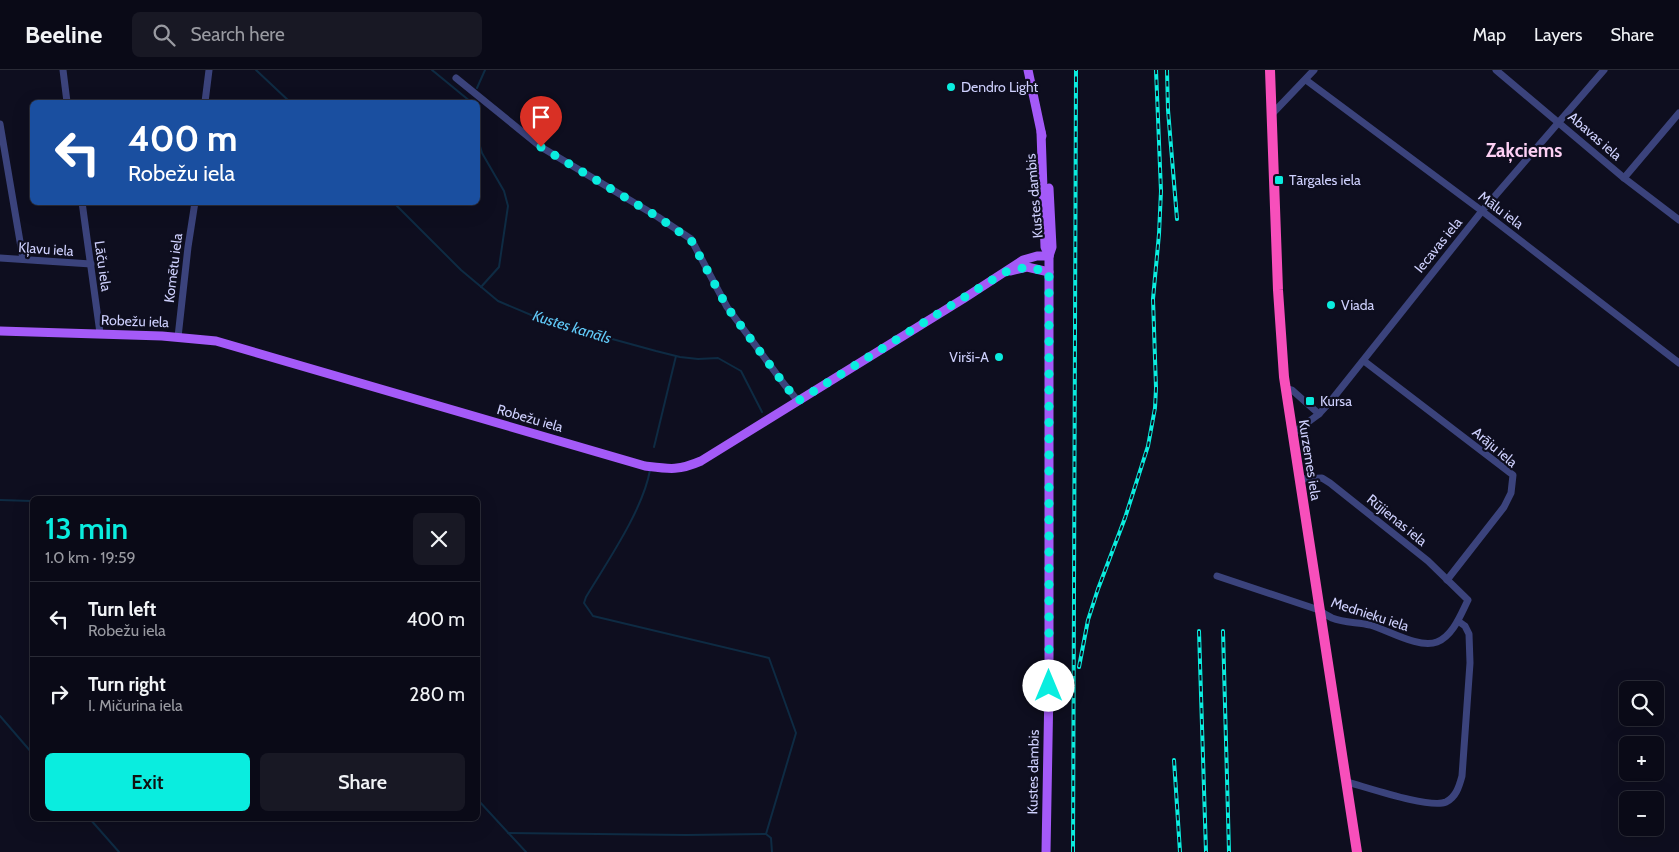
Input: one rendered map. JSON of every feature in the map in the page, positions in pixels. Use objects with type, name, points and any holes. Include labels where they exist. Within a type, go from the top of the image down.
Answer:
[{"type":"highway","name":"Kurzemes iela","points":[[1270,70],[1278,290],[1285,388],[1357,852]]},
{"type":"main road","name":"Kustes dambis","points":[[1028,70],[1041,132],[1045,247],[1048,256],[1049,272],[1049,686],[1046,852]]},
{"type":"main road","name":"Robežu iela","points":[[0,330],[178,337],[216,342],[645,466],[669,470],[686,468],[701,461],[1015,264],[1037,256],[1048,256]]},
{"type":"main road","name":"Robežu iela","points":[[1005,272],[1027,267],[1049,272]]},
{"type":"street","points":[[63,70],[67,100]]},
{"type":"street","points":[[205,100],[209,70]]},
{"type":"street","points":[[1272,114],[1314,70]]},
{"type":"street","name":"Abavas iela","points":[[1496,70],[1624,178],[1679,220]]},
{"type":"street","name":"Iecavas iela","points":[[1292,434],[1319,414],[1364,361],[1482,211],[1604,70]]},
{"type":"street","points":[[456,78],[541,147],[658,217],[691,240],[727,307],[798,401]]},
{"type":"street","name":"Mālu iela","points":[[1306,80],[1482,211],[1679,363]]},
{"type":"street","points":[[1624,178],[1679,113]]},
{"type":"street","points":[[0,124],[23,259]]},
{"type":"street","name":"Lāču iela","points":[[82,205],[100,334]]},
{"type":"street","name":"Komētu iela","points":[[178,337],[195,205]]},
{"type":"street","name":"Kļavu iela","points":[[0,258],[91,264]]},
{"type":"street","name":"Arāju iela","points":[[1364,361],[1513,475],[1511,493],[1504,507],[1447,580]]},
{"type":"street","points":[[1285,388],[1292,390],[1319,414]]},
{"type":"street","name":"Rūjienas iela","points":[[1300,478],[1322,478],[1330,483],[1428,561],[1468,600]]},
{"type":"street","name":"Mednieku iela","points":[[1217,576],[1319,610],[1333,618],[1370,625],[1414,642],[1431,644],[1438,642],[1447,635],[1458,621],[1468,600]]},
{"type":"street","points":[[1347,782],[1422,802],[1437,804],[1447,802],[1454,796],[1459,788],[1462,776],[1470,663],[1469,634],[1465,626],[1458,621]]},
{"type":"waterway","name":"Kustes kanāls","points":[[256,70],[288,100]]},
{"type":"waterway","points":[[432,70],[469,100]]},
{"type":"waterway","points":[[477,88],[485,70]]},
{"type":"waterway","points":[[480,146],[482,153],[504,191],[508,206],[499,267],[481,287]]},
{"type":"waterway","name":"Kustes kanāls","points":[[396,205],[461,270],[498,301],[543,320],[656,351],[680,357],[698,359],[718,358],[741,371],[762,412]]},
{"type":"waterway","points":[[654,447],[676,356]]},
{"type":"waterway","points":[[650,470],[646,486],[632,519],[584,603],[593,616],[769,658],[796,733],[766,834]]},
{"type":"waterway","points":[[0,500],[30,501]]},
{"type":"waterway","points":[[0,716],[30,751]]},
{"type":"waterway","points":[[480,802],[526,852]]},
{"type":"waterway","points":[[92,821],[119,852]]},
{"type":"waterway","points":[[508,833],[766,834],[771,838],[772,852]]},
{"type":"railway","points":[[1073,852],[1076,70]]},
{"type":"railway","points":[[1079,667],[1088,620],[1125,518],[1148,446],[1155,408],[1153,299],[1161,191],[1156,70]]},
{"type":"railway","points":[[1167,70],[1168,110],[1177,219]]},
{"type":"railway","points":[[1199,631],[1206,852]]},
{"type":"railway","points":[[1223,631],[1229,852]]},
{"type":"railway","points":[[1174,760],[1180,852]]},
{"type":"place","name":"Dendro Light","points":[[951,87]]},
{"type":"place","name":"Tārgales iela","points":[[1279,180]]},
{"type":"place","name":"Viada","points":[[1331,305]]},
{"type":"place","name":"Virši-A","points":[[999,357]]},
{"type":"place","name":"Kursa","points":[[1310,401]]},
{"type":"district","name":"Zaķciems","points":[[1524,150]]},
{"type":"route","points":[[541,147],[679,230],[691,240],[727,307],[798,401],[1005,272],[1027,267],[1049,272],[1049,686]]}]
